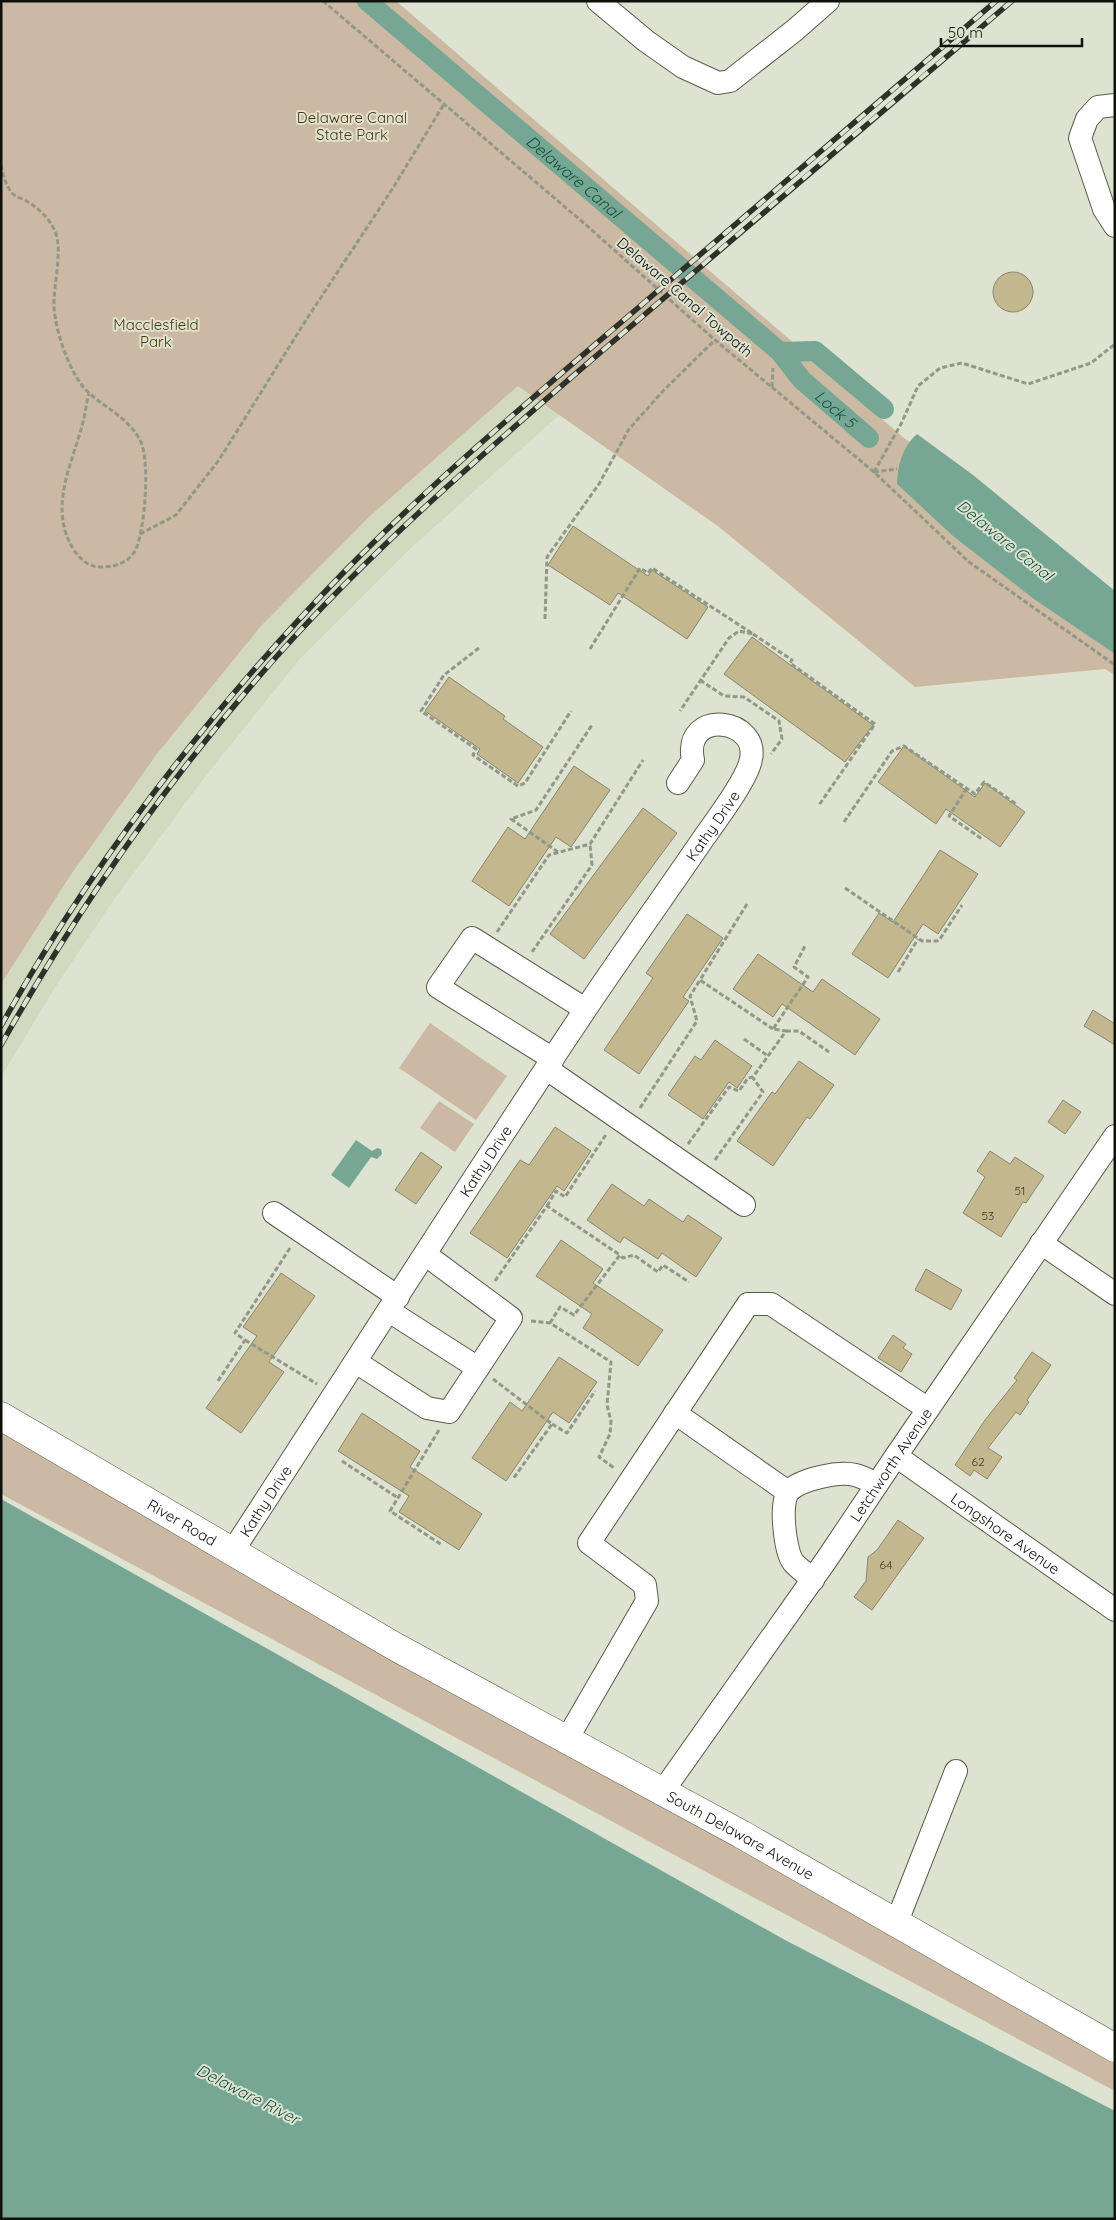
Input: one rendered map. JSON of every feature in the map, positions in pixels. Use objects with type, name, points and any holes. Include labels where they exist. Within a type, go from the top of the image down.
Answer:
[{"type":"main road","name":"River Road","points":[[1,1416],[363,1627]]},
{"type":"main road","name":"South Delaware Avenue","points":[[363,1627],[662,1791],[1115,2048]]},
{"type":"street","points":[[598,1],[646,41],[683,67],[718,83],[730,81],[795,30],[828,1]]},
{"type":"street","points":[[1115,105],[1098,107],[1087,119],[1080,138],[1104,209],[1115,226]]},
{"type":"street","name":"Kathy Drive","points":[[232,1552],[585,1009],[706,834],[745,774],[752,756],[746,737],[730,725],[709,726],[700,731],[693,740],[691,750],[694,760],[678,784]]},
{"type":"street","points":[[585,1009],[472,938],[438,988],[550,1064],[623,1121],[744,1205]]},
{"type":"street","name":"Letchworth Avenue","points":[[662,1791],[813,1580],[1115,1136]]},
{"type":"street","points":[[274,1213],[301,1231],[478,1368]]},
{"type":"street","points":[[1041,1243],[1115,1294]]},
{"type":"street","points":[[356,1362],[427,1408],[449,1412],[511,1318],[426,1255]]},
{"type":"street","points":[[567,1739],[647,1600],[645,1584],[589,1543],[748,1304],[771,1304],[928,1409]]},
{"type":"street","points":[[676,1413],[788,1492]]},
{"type":"street","name":"Longshore Avenue","points":[[896,1456],[1115,1610]]},
{"type":"street","points":[[813,1580],[792,1561],[784,1534],[784,1501],[788,1492],[798,1485],[826,1476],[854,1474],[877,1484]]},
{"type":"street","points":[[896,1924],[956,1771]]},
{"type":"path","name":"Delaware Canal Towpath","points":[[323,1],[585,224],[715,340],[874,472],[969,562],[1115,664]]},
{"type":"path","points":[[139,535],[176,515],[219,460],[306,320],[393,188],[444,104]]},
{"type":"path","points":[[1,165],[4,180],[13,194],[43,213],[55,229],[58,242],[54,309],[65,354],[76,376],[89,393],[122,416],[140,439],[145,455],[145,510],[136,549],[124,562],[115,566],[93,566],[85,562],[71,544],[64,526],[62,500],[89,393]]},
{"type":"path","points":[[545,619],[547,558],[599,484],[629,429],[664,390],[715,340]]},
{"type":"path","points":[[874,472],[901,424],[918,386],[940,368],[962,363],[1028,384],[1091,363],[1115,344]]},
{"type":"path","points":[[772,388],[773,368]]},
{"type":"path","points":[[874,472],[897,469]]},
{"type":"path","points":[[590,649],[640,568],[648,573],[652,568],[792,660],[790,663],[875,724],[819,805]]},
{"type":"path","points":[[680,711],[729,638],[739,631],[753,634]]},
{"type":"path","points":[[479,648],[444,675],[421,711],[476,749],[473,755],[518,786],[528,778],[571,711]]},
{"type":"path","points":[[700,680],[724,696],[744,697],[778,721],[782,738]]},
{"type":"path","points":[[558,853],[511,818],[536,810],[592,725]]},
{"type":"path","points":[[844,822],[892,752],[904,746],[974,794],[984,782],[1016,804]]},
{"type":"path","points":[[520,968],[592,865],[590,844],[643,760]]},
{"type":"path","points":[[967,788],[949,816],[982,839]]},
{"type":"path","points":[[487,947],[549,855],[590,844]]},
{"type":"path","points":[[845,888],[918,939],[937,941],[962,905]]},
{"type":"path","points":[[484,1298],[556,1191],[565,1196],[697,1021],[690,996],[747,904]]},
{"type":"path","points":[[898,972],[918,939]]},
{"type":"path","points":[[773,1029],[808,977],[794,967],[806,944]]},
{"type":"path","points":[[700,980],[773,1029],[799,1031],[829,1052]]},
{"type":"path","points":[[696,1133],[729,1086],[739,1091],[748,1078],[752,1077],[786,1031]]},
{"type":"path","points":[[744,1039],[768,1056]]},
{"type":"path","points":[[722,1151],[763,1092],[752,1077]]},
{"type":"path","points":[[547,1206],[623,1258],[634,1255],[658,1272],[663,1264],[689,1282]]},
{"type":"path","points":[[301,1231],[235,1334],[334,1395]]},
{"type":"path","points":[[550,1323],[560,1308],[574,1315],[620,1255]]},
{"type":"path","points":[[511,1318],[550,1323],[611,1362],[607,1405],[611,1421],[610,1434],[599,1457],[631,1480]]},
{"type":"path","points":[[218,1381],[245,1340]]},
{"type":"path","points":[[478,1368],[567,1434],[596,1391]]},
{"type":"path","points":[[442,1545],[390,1511],[449,1412]]},
{"type":"path","points":[[513,1479],[552,1424]]},
{"type":"path","points":[[342,1461],[398,1498]]},
{"type":"shaded area","points":[[630,288],[666,329],[556,418],[411,548],[299,660],[201,782],[113,901],[54,989],[1,1077],[1,984],[70,876],[157,754],[262,625],[370,516]]},
{"type":"green space","points":[[1,1],[396,1],[904,438],[1115,594],[1115,675],[1105,669],[915,687],[719,527],[518,386],[370,516],[262,625],[157,754],[70,876],[1,984]]},
{"type":"green space","points":[[430,1023],[507,1076],[476,1120],[399,1068]]},
{"type":"green space","points":[[439,1101],[474,1124],[455,1152],[420,1128]]},
{"type":"green space","points":[[1,1416],[1115,2048],[1115,2091],[1,1494]]},
{"type":"water","points":[[917,434],[973,475],[1115,591],[1115,654],[1034,599],[953,536],[897,484],[898,470],[902,457],[908,444]]},
{"type":"water","points":[[356,1140],[372,1151],[377,1148],[381,1149],[382,1154],[377,1159],[371,1157],[349,1188],[331,1175]]},
{"type":"water","name":"Delaware River","points":[[1,1499],[785,1940],[1115,2111],[1115,2219],[1,2219]]},
{"type":"building","points":[[1013,272],[1024,275],[1030,281],[1033,292],[1030,303],[1024,309],[1013,312],[1002,309],[996,303],[993,292],[996,281],[1002,275]]},
{"type":"building","points":[[573,526],[648,576],[652,570],[708,607],[687,639],[618,593],[610,605],[548,565]]},
{"type":"building","points":[[752,637],[873,725],[845,762],[724,674]]},
{"type":"building","points":[[449,677],[505,716],[503,719],[543,747],[518,783],[477,754],[480,749],[425,711]]},
{"type":"building","points":[[904,746],[975,797],[985,783],[1025,812],[1000,847],[946,809],[936,824],[878,782]]},
{"type":"building","points":[[574,766],[610,790],[571,847],[556,837],[509,906],[472,881],[508,827],[525,839]]},
{"type":"building","points":[[643,808],[677,833],[584,959],[550,934]]},
{"type":"building","points":[[940,850],[978,874],[938,934],[923,924],[888,978],[852,954],[879,913],[893,922]]},
{"type":"building","points":[[687,914],[723,938],[683,997],[689,1001],[639,1074],[604,1050],[653,978],[646,973]]},
{"type":"building","points":[[758,954],[813,992],[822,979],[880,1019],[855,1055],[782,1004],[773,1017],[733,989]]},
{"type":"building","points":[[1093,1010],[1115,1024],[1115,1045],[1084,1026]]},
{"type":"building","points":[[715,1040],[752,1066],[737,1088],[729,1082],[703,1119],[668,1095],[695,1056],[701,1060]]},
{"type":"building","points":[[799,1061],[834,1085],[810,1119],[807,1117],[773,1166],[737,1141],[772,1092],[775,1094]]},
{"type":"building","points":[[1063,1100],[1081,1112],[1065,1134],[1048,1122]]},
{"type":"building","points":[[555,1127],[591,1151],[564,1191],[557,1186],[507,1258],[470,1233],[520,1160],[529,1165]]},
{"type":"building","points":[[990,1151],[1010,1164],[1015,1157],[1044,1176],[1026,1203],[1023,1202],[1001,1237],[963,1213],[985,1177],[977,1171]]},
{"type":"building","points":[[421,1152],[442,1167],[416,1204],[395,1190]]},
{"type":"building","points":[[612,1184],[644,1206],[649,1199],[683,1222],[688,1215],[722,1238],[696,1277],[662,1253],[658,1259],[624,1237],[620,1243],[587,1220]]},
{"type":"building","points":[[561,1240],[603,1269],[593,1283],[663,1330],[638,1366],[583,1328],[592,1314],[536,1276]]},
{"type":"building","points":[[926,1269],[962,1290],[951,1310],[915,1290]]},
{"type":"building","points":[[281,1273],[315,1296],[269,1362],[284,1372],[241,1433],[206,1408],[257,1336],[243,1327]]},
{"type":"building","points":[[893,1335],[906,1344],[903,1348],[912,1354],[901,1372],[878,1358]]},
{"type":"building","points":[[1032,1352],[1051,1365],[1027,1400],[1029,1402],[1020,1415],[1016,1412],[988,1448],[1002,1457],[987,1479],[974,1470],[970,1476],[955,1465],[985,1420],[1017,1380],[1014,1378]]},
{"type":"building","points":[[559,1357],[597,1382],[569,1423],[553,1412],[506,1481],[472,1458],[510,1402],[522,1411]]},
{"type":"building","points":[[362,1413],[420,1451],[410,1467],[482,1514],[459,1550],[399,1512],[409,1496],[338,1451]]},
{"type":"building","points":[[898,1520],[924,1538],[872,1610],[854,1597],[866,1581],[868,1557],[877,1550]]},
{"type":"waterway","name":"Delaware Canal","points":[[367,1],[780,352],[802,380],[869,438]]},
{"type":"waterway","name":"Delaware Canal","points":[[780,352],[815,351],[884,409]]},
{"type":"railway","points":[[1,1026],[75,904],[158,787],[248,677],[344,572],[382,534],[502,424],[996,1]]},
{"type":"railway","points":[[1,1045],[62,942],[128,843],[200,747],[277,656],[316,614],[396,534],[480,457],[1012,1]]},
{"type":"park label","name":"Delaware Canal State Park","points":[[352,126]]},
{"type":"park label","name":"Macclesfield Park","points":[[156,332]]},
{"type":"water label","name":"Lock 5","points":[[835,409]]}]
